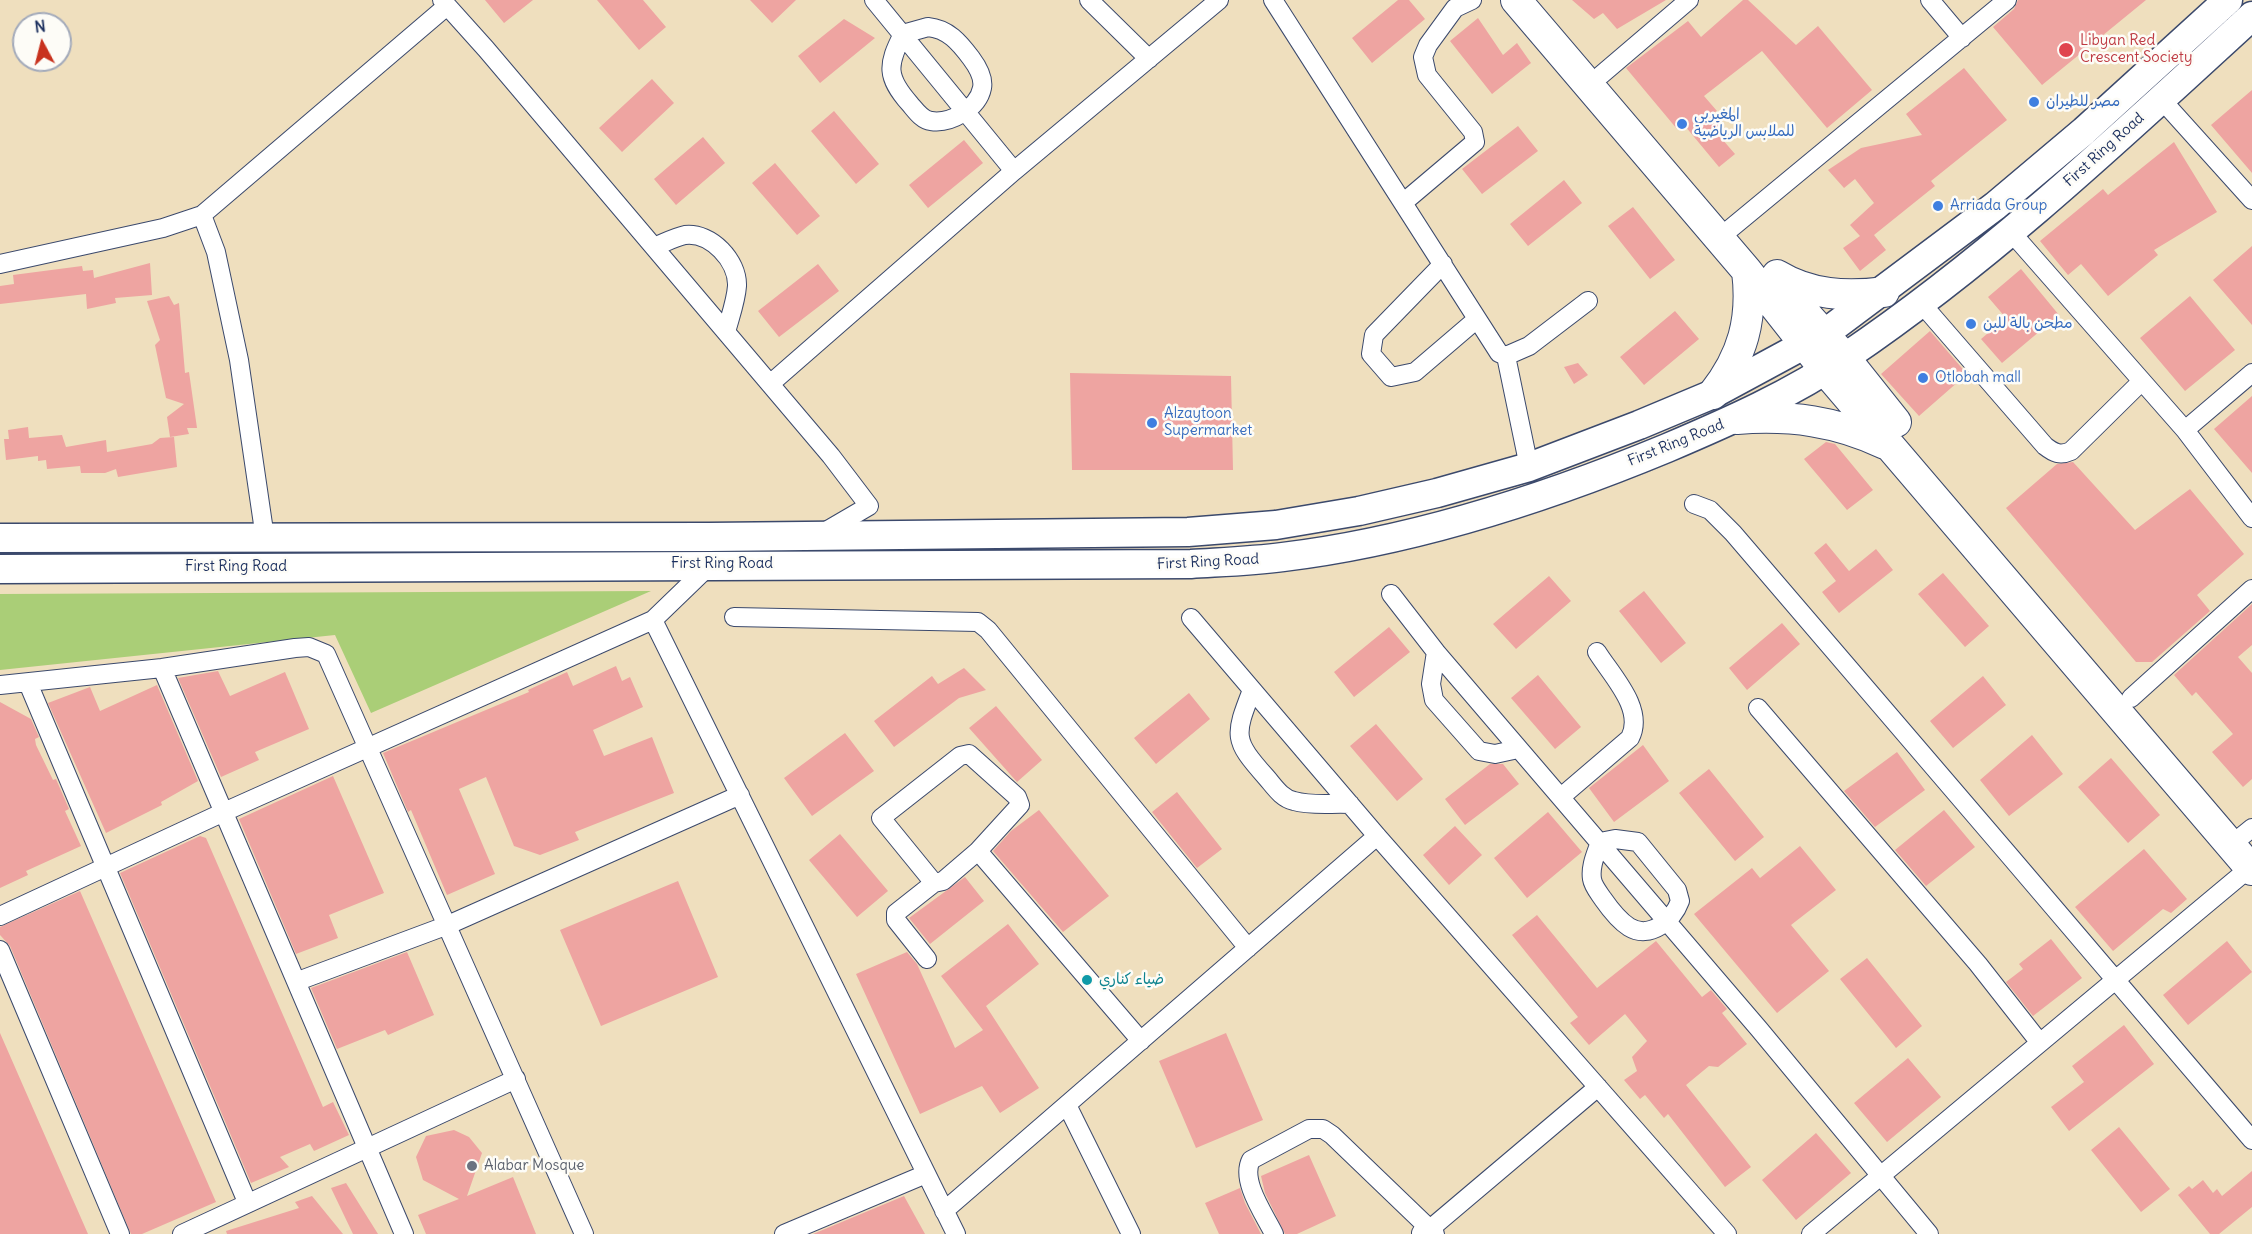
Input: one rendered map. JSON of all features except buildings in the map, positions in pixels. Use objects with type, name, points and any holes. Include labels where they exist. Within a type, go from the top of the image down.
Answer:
[{"type":"highway","points":[[1516,0],[1756,269],[1835,364],[1892,447],[2248,850]]},
{"type":"highway","points":[[1536,0],[1730,229],[1756,269],[1810,290],[1834,294],[1884,292]]},
{"type":"highway","points":[[1713,394],[1729,373],[1741,349],[1748,324],[1750,297],[1756,269]]},
{"type":"highway","points":[[1835,364],[1905,433],[2131,698],[2248,850]]},
{"type":"highway","points":[[1737,418],[1801,418],[1863,433],[1892,447]]},
{"type":"main road","name":"First Ring Road","points":[[0,538],[818,536],[1188,532],[1276,525],[1370,509],[1437,493],[1529,466],[1713,394],[1815,340],[1884,292],[1995,206],[2075,138],[2228,0]]},
{"type":"main road","name":"First Ring Road","points":[[0,569],[711,564],[1191,564],[1283,557],[1371,542],[1456,522],[1579,483],[1737,418],[1835,364],[1922,303],[2011,232],[2252,16]]},
{"type":"street","points":[[874,0],[1014,171]]},
{"type":"street","points":[[1089,0],[1149,58]]},
{"type":"street","points":[[770,384],[1014,171],[1219,0]]},
{"type":"street","points":[[1274,0],[1499,353],[1506,356],[1529,346],[1588,301]]},
{"type":"street","points":[[1404,202],[1475,142],[1473,132],[1427,75],[1424,57],[1428,45],[1455,8],[1472,0]]},
{"type":"street","points":[[1601,75],[1689,0]]},
{"type":"street","points":[[1930,0],[1962,38]]},
{"type":"street","points":[[1730,229],[2007,0]]},
{"type":"street","points":[[0,264],[154,231],[202,215],[445,3],[486,48],[770,384],[869,506],[818,536]]},
{"type":"street","points":[[918,28],[938,28],[954,38],[972,60],[981,79],[982,88],[965,113],[931,121],[920,116],[897,90],[893,82],[891,62],[903,34],[918,28]]},
{"type":"street","points":[[2161,99],[2252,200]]},
{"type":"street","points":[[202,215],[216,252],[238,360],[265,538]]},
{"type":"street","points":[[2011,232],[2185,430],[2252,518]]},
{"type":"street","points":[[654,247],[685,236],[713,243],[722,251],[732,263],[737,287],[726,332]]},
{"type":"street","points":[[1443,264],[1374,335],[1371,354],[1391,377],[1407,375],[1416,372],[1477,319]]},
{"type":"street","points":[[1922,303],[2044,446],[2054,453],[2063,454],[2071,451],[2142,381]]},
{"type":"street","points":[[1506,356],[1529,466]]},
{"type":"street","points":[[2185,430],[2252,373]]},
{"type":"street","points":[[1694,504],[1710,510],[1733,532],[1997,838],[2115,981],[2252,1140]]},
{"type":"street","points":[[0,916],[108,868],[224,812],[653,620],[711,564]]},
{"type":"street","points":[[2131,698],[2252,589]]},
{"type":"street","points":[[1391,594],[1436,652],[1600,842],[1929,1234]]},
{"type":"street","points":[[734,617],[978,622],[988,630],[1248,948]]},
{"type":"street","points":[[1191,618],[1377,836],[1727,1234]]},
{"type":"street","points":[[653,620],[956,1234]]},
{"type":"street","points":[[0,686],[162,668],[295,648],[320,649],[326,654],[334,667],[584,1234]]},
{"type":"street","points":[[1436,652],[1431,684],[1434,700],[1479,751],[1495,754],[1518,749]]},
{"type":"street","points":[[1561,797],[1630,738],[1634,730],[1634,711],[1597,652]]},
{"type":"street","points":[[162,668],[298,981],[404,1234]]},
{"type":"street","points":[[28,683],[247,1202]]},
{"type":"street","points":[[1252,690],[1239,723],[1239,739],[1244,752],[1283,797],[1306,803],[1350,804]]},
{"type":"street","points":[[1758,708],[1978,964],[2040,1043]]},
{"type":"street","points":[[927,959],[895,916],[934,883],[944,882],[978,851],[1019,807],[1020,802],[973,757],[965,754],[881,818],[934,883]]},
{"type":"street","points":[[298,981],[448,925],[740,795]]},
{"type":"street","points":[[944,1211],[1377,836]]},
{"type":"street","points":[[1615,838],[1631,839],[1638,842],[1657,862],[1679,895],[1678,906],[1666,923],[1647,931],[1637,930],[1630,928],[1613,913],[1592,880],[1594,859],[1600,842],[1615,838]]},
{"type":"street","points":[[1812,1234],[2115,981],[2248,850]]},
{"type":"street","points":[[978,851],[1141,1041]]},
{"type":"street","points":[[1,955],[120,1234]]},
{"type":"street","points":[[182,1234],[516,1079]]},
{"type":"street","points":[[1275,1234],[1250,1182],[1248,1166],[1251,1160],[1309,1129],[1318,1128],[1332,1135],[1428,1232],[1598,1087]]},
{"type":"street","points":[[1067,1105],[1131,1234]]},
{"type":"street","points":[[784,1234],[926,1174]]},
{"type":"green space","points":[[651,591],[371,713],[335,635],[0,670],[0,594]]},
{"type":"place","name":"Libyan Red Crescent Society","points":[[2066,50]]},
{"type":"place","name":"مصر للطيران","points":[[2034,102]]},
{"type":"place","name":"المغيربي للملابس الرياضية","points":[[1682,124]]},
{"type":"place","name":"Arriada Group","points":[[1938,206]]},
{"type":"place","name":"مطحن بالة للبن","points":[[1971,324]]},
{"type":"place","name":"Otlobah mall","points":[[1923,378]]},
{"type":"place","name":"Alzaytoon Supermarket","points":[[1152,423]]},
{"type":"place","name":"ضياء كناري","points":[[1087,980]]},
{"type":"place","name":"Alabar Mosque","points":[[472,1166]]}]
